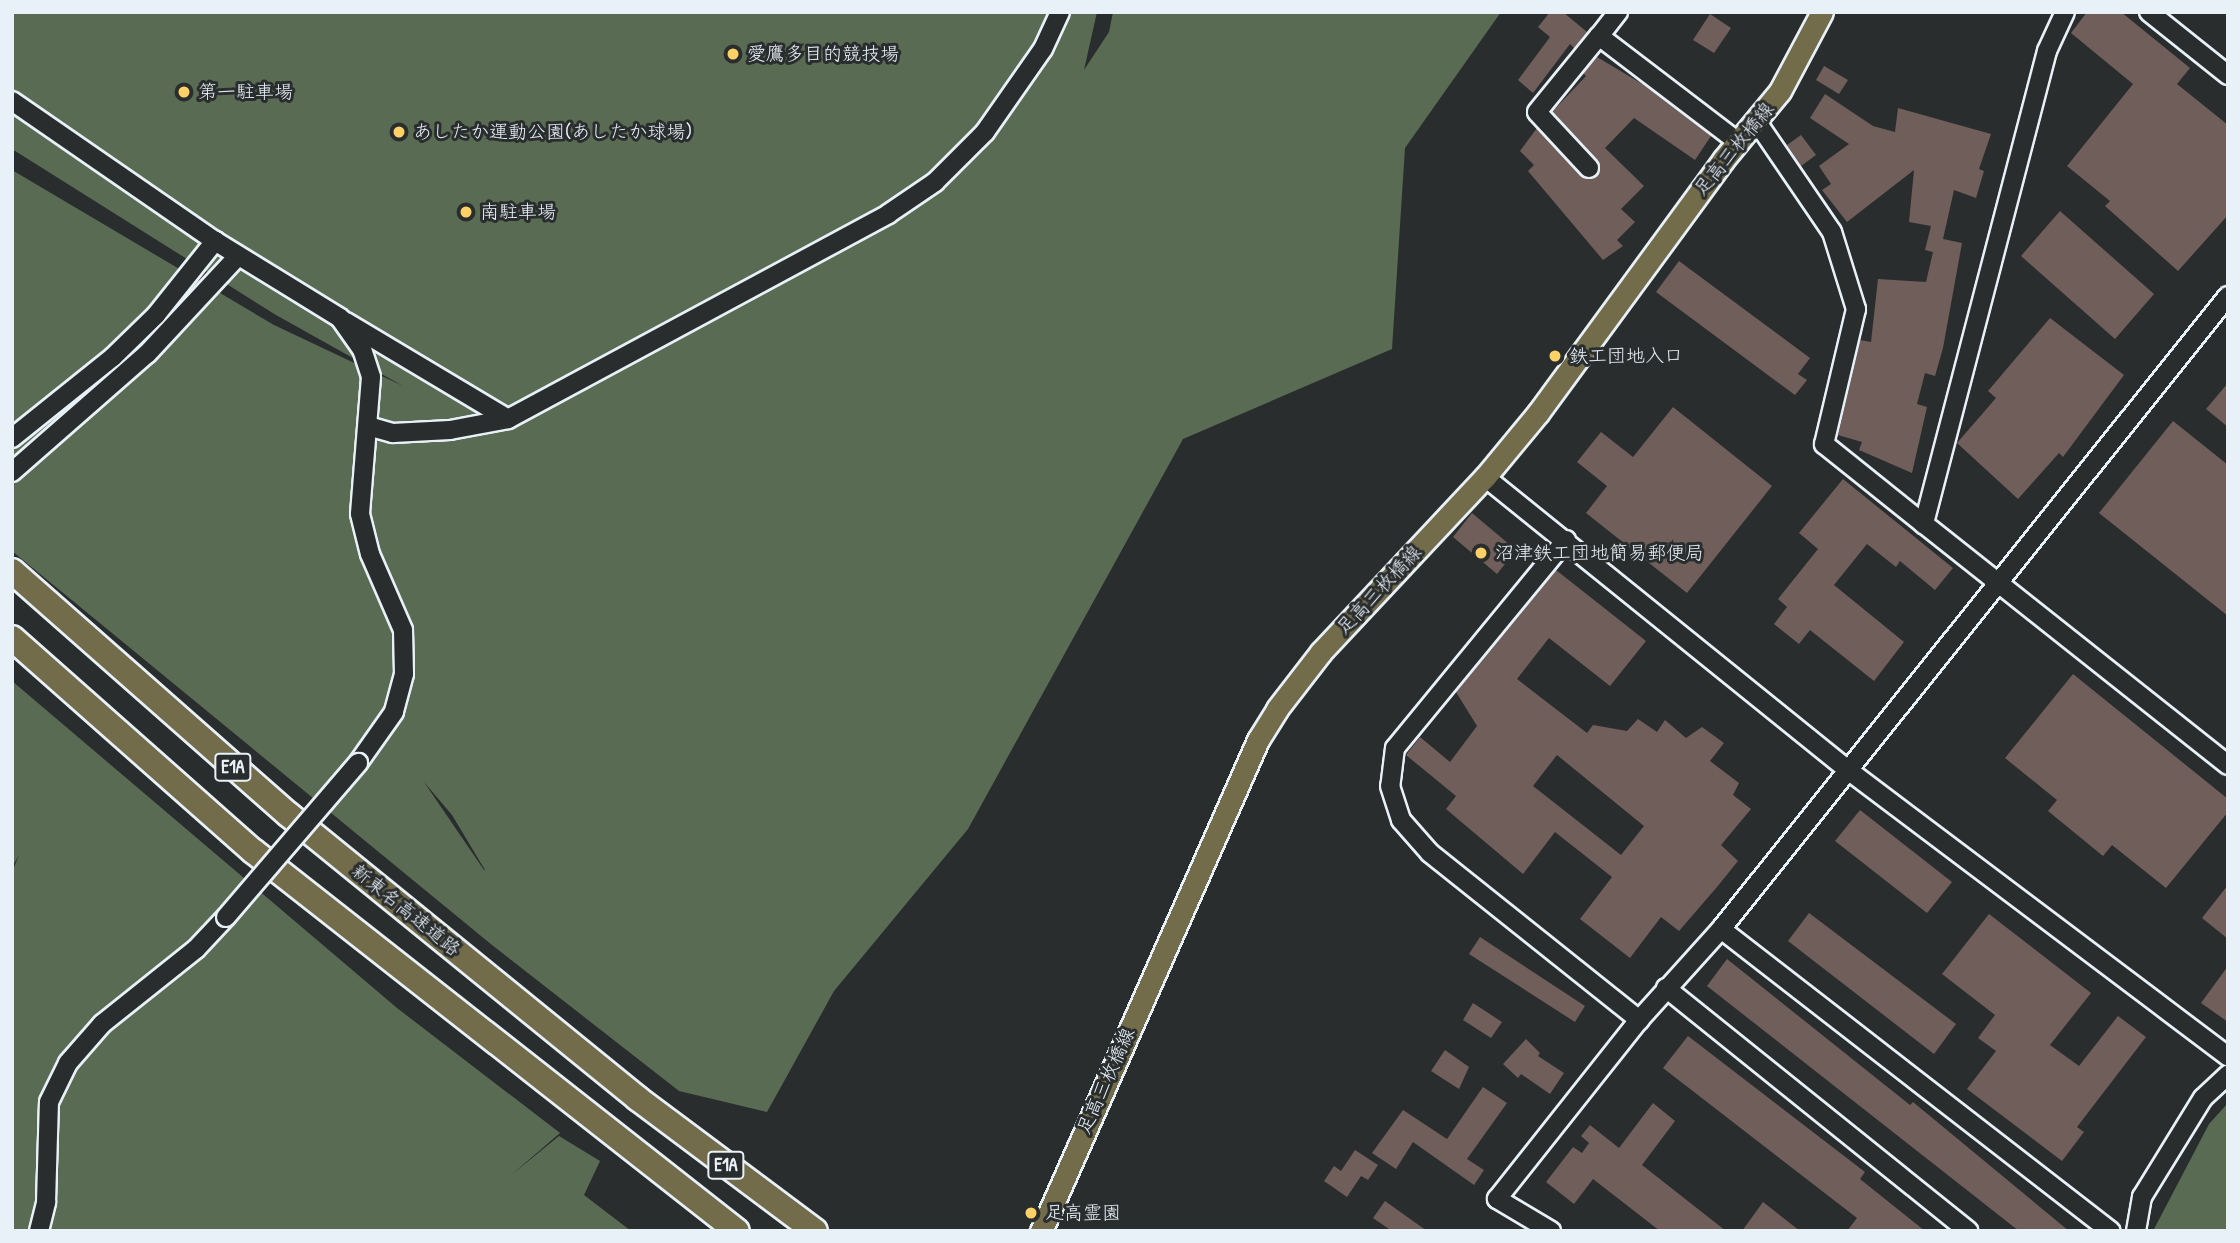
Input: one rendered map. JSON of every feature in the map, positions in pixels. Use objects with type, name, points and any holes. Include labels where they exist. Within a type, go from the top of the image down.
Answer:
[{"type":"highway","name":"新東名高速道路","points":[[12,571],[289,816],[637,1098],[815,1231]]},
{"type":"highway","name":"E1A","points":[[12,638],[253,851],[612,1137],[737,1231]]},
{"type":"main road","name":"足高三枚橋線","points":[[1041,1231],[1258,740],[1321,652],[1485,477],[1538,413],[1738,142],[1780,91],[1822,12]]},
{"type":"street","points":[[368,426],[393,433],[450,430],[508,419],[702,318],[887,214],[935,182],[985,132],[1016,91],[1060,12]]},
{"type":"street","points":[[1588,168],[1537,112],[1618,12]]},
{"type":"street","points":[[1924,524],[2047,51],[2065,12]]},
{"type":"street","points":[[2149,12],[2228,75]]},
{"type":"street","points":[[1599,36],[1738,142]]},
{"type":"street","points":[[12,101],[238,256],[508,419]]},
{"type":"street","points":[[1754,124],[1761,128],[1832,232],[1856,309],[1824,444],[2228,765]]},
{"type":"street","points":[[32,456],[15,432],[139,332],[215,241]]},
{"type":"street","points":[[12,472],[176,327],[238,256]]},
{"type":"street","points":[[1551,1231],[1497,1199],[1639,1020],[1721,929],[2227,299]]},
{"type":"street","points":[[39,1231],[46,1202],[49,1102],[68,1063],[102,1024],[186,958],[226,917],[358,763],[394,712],[404,674],[403,630],[370,554],[360,514],[371,377],[362,349],[340,318]]},
{"type":"street","points":[[1485,477],[1848,770],[2228,1056]]},
{"type":"street","points":[[1566,540],[1395,748],[1390,786],[1401,820],[1430,853],[1639,1020]]},
{"type":"street","points":[[1721,929],[2111,1231]]},
{"type":"street","points":[[1666,988],[1968,1231]]},
{"type":"street","points":[[2136,1231],[2142,1197],[2203,1098],[2228,1075]]},
{"type":"green space","points":[[12,12],[1097,12],[1084,70],[1109,32],[1113,12],[1501,12],[1405,148],[1392,349],[1183,439],[968,829],[834,991],[767,1112],[679,1091],[492,945],[12,551],[12,170],[274,325],[403,386],[276,315],[12,149]],"holes":[[[424,782],[452,815],[485,870]]]},
{"type":"green space","points":[[12,681],[397,1008],[560,1133],[510,1176],[559,1136],[600,1161],[584,1195],[631,1231],[12,1231],[12,872],[19,855],[12,867]]},
{"type":"green space","points":[[2228,1103],[2228,1231],[2153,1231],[2209,1124]]},
{"type":"building","points":[[1550,12],[1563,12],[1587,32],[1574,48],[1570,44],[1533,93],[1518,80],[1550,37],[1538,27]]},
{"type":"building","points":[[2087,12],[2121,12],[2190,68],[2177,84],[2228,125],[2228,215],[2178,271],[2105,206],[2110,201],[2067,166],[2133,84],[2071,33]]},
{"type":"building","points":[[1710,14],[1731,28],[1714,53],[1693,40]]},
{"type":"building","points":[[1597,57],[1644,85],[1711,136],[1695,160],[1634,118],[1605,148],[1644,186],[1621,209],[1635,222],[1617,240],[1623,246],[1603,260],[1528,171],[1534,165],[1520,151],[1537,128],[1581,176],[1597,176],[1598,161],[1552,112],[1586,76],[1583,73]]},
{"type":"building","points":[[1824,66],[1848,80],[1839,94],[1816,80]]},
{"type":"building","points":[[1825,94],[1873,126],[1895,132],[1898,108],[1991,134],[1979,169],[1984,171],[1976,198],[1954,190],[1943,239],[1962,243],[1943,348],[1935,376],[1925,373],[1917,404],[1927,407],[1912,473],[1859,450],[1862,442],[1838,435],[1860,340],[1871,342],[1878,279],[1926,282],[1933,252],[1925,250],[1931,226],[1909,222],[1914,170],[1847,222],[1822,190],[1831,184],[1819,166],[1849,144],[1810,118]]},
{"type":"building","points":[[1801,135],[1816,155],[1801,166],[1787,145]]},
{"type":"building","points":[[2060,211],[2154,294],[2115,339],[2021,256]]},
{"type":"building","points":[[1679,261],[1810,358],[1798,374],[1807,380],[1795,395],[1656,292]]},
{"type":"building","points":[[2050,318],[2124,375],[2063,457],[2059,453],[2018,499],[1957,443],[1996,398],[1988,391]]},
{"type":"building","points":[[2228,383],[2228,427],[2206,409]]},
{"type":"building","points":[[1673,407],[1772,486],[1687,593],[1586,513],[1607,486],[1577,462],[1601,432],[1633,457]]},
{"type":"building","points":[[2173,421],[2228,465],[2228,616],[2099,513]]},
{"type":"building","points":[[1843,479],[1953,568],[1935,590],[1900,561],[1896,567],[1867,544],[1834,585],[1904,642],[1874,681],[1810,630],[1799,644],[1774,624],[1787,607],[1778,599],[1818,549],[1799,533]]},
{"type":"building","points":[[1472,513],[1516,550],[1497,574],[1453,537]]},
{"type":"building","points":[[1556,570],[1646,641],[1610,686],[1549,638],[1517,679],[1587,733],[1593,725],[1627,731],[1638,719],[1657,732],[1665,720],[1686,738],[1702,727],[1724,743],[1710,761],[1739,783],[1733,795],[1751,809],[1721,845],[1738,861],[1679,931],[1661,917],[1630,958],[1580,919],[1612,877],[1555,832],[1523,874],[1446,809],[1456,796],[1406,755],[1420,737],[1450,762],[1477,726],[1456,692]],"holes":[[[1557,755],[1644,826],[1621,855],[1533,786]]]},
{"type":"building","points":[[2073,674],[2228,799],[2228,812],[2166,888],[2112,845],[2103,856],[2048,811],[2057,800],[2005,758]]},
{"type":"building","points":[[1860,810],[1952,882],[1927,913],[1835,841]]},
{"type":"building","points":[[2228,885],[2228,939],[2202,918]]},
{"type":"building","points":[[1809,913],[1956,1024],[1934,1054],[1788,941]]},
{"type":"building","points":[[1989,914],[2091,993],[2050,1045],[2079,1066],[2118,1016],[2146,1037],[2077,1127],[2084,1132],[2062,1161],[1967,1089],[1996,1051],[1978,1038],[1995,1015],[1942,974]]},
{"type":"building","points":[[1480,937],[1585,1006],[1575,1022],[1469,954]]},
{"type":"building","points":[[1727,959],[1910,1105],[1913,1102],[2069,1231],[2019,1231],[1707,986]]},
{"type":"building","points":[[2228,966],[2228,1022],[2201,1003]]},
{"type":"building","points":[[1473,1003],[1502,1022],[1491,1038],[1463,1020]]},
{"type":"building","points":[[1688,1036],[1865,1172],[1860,1179],[1925,1231],[1847,1231],[1857,1218],[1663,1068]]},
{"type":"building","points":[[1526,1039],[1540,1053],[1538,1056],[1564,1073],[1550,1094],[1521,1074],[1518,1078],[1503,1064]]},
{"type":"building","points":[[1445,1050],[1469,1067],[1459,1089],[1431,1071]]},
{"type":"building","points":[[1483,1087],[1507,1103],[1467,1159],[1484,1170],[1474,1185],[1413,1142],[1396,1169],[1372,1153],[1403,1110],[1447,1139]]},
{"type":"building","points":[[1653,1103],[1675,1121],[1642,1165],[1726,1231],[1660,1231],[1593,1179],[1574,1204],[1546,1182],[1573,1147],[1582,1153],[1589,1143],[1581,1136],[1590,1125],[1619,1148]]},
{"type":"building","points":[[1355,1150],[1378,1165],[1368,1180],[1361,1176],[1347,1197],[1324,1181],[1334,1166],[1341,1171]]},
{"type":"building","points":[[1385,1201],[1427,1231],[1392,1231],[1373,1218]]},
{"type":"building","points":[[1763,1202],[1800,1231],[1742,1231]]},
{"type":"place","name":"愛鷹多目的競技場","points":[[733,54]]},
{"type":"place","name":"第一駐車場","points":[[184,92]]},
{"type":"place","name":"あしたか運動公園(あしたか球場)","points":[[399,132]]},
{"type":"place","name":"南駐車場","points":[[466,212]]},
{"type":"place","name":"鉄工団地入口","points":[[1555,356]]},
{"type":"place","name":"沼津鉄工団地簡易郵便局","points":[[1481,553]]},
{"type":"place","name":"足高霊園","points":[[1031,1213]]}]
